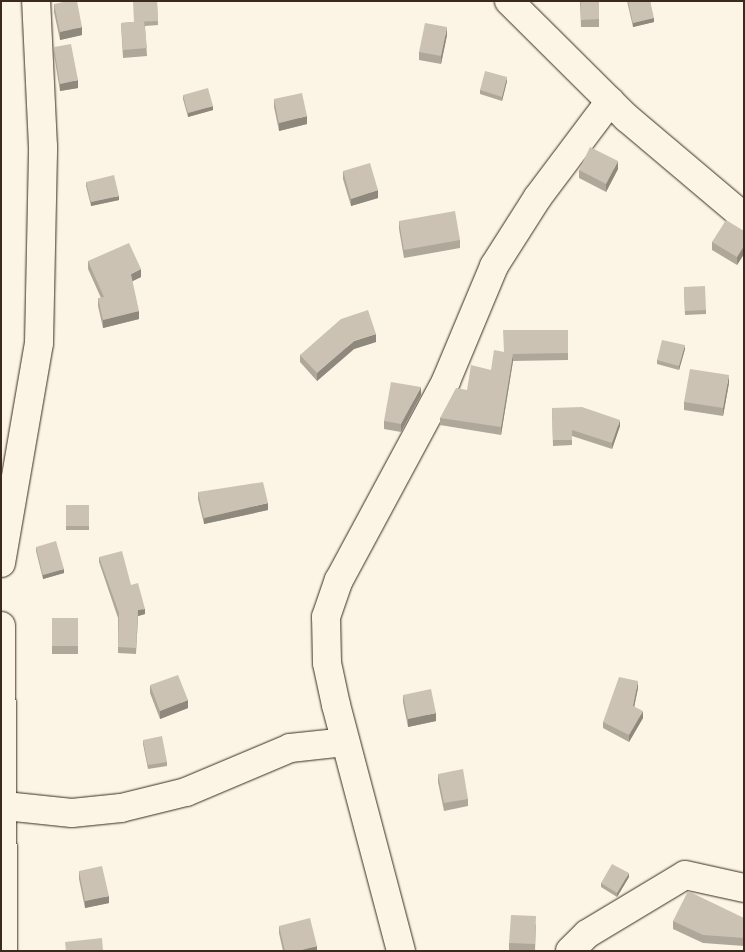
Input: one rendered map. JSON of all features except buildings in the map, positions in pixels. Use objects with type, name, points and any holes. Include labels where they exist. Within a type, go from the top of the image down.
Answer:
[{"type":"street","points":[[1,563],[39,343],[43,146],[36,1]]},
{"type":"street","points":[[509,1],[610,101],[744,217]]},
{"type":"street","points":[[401,951],[345,742],[327,663],[326,617],[339,580],[446,380],[494,266],[538,198],[610,101]]},
{"type":"street","points":[[1,626],[5,806],[3,951]]},
{"type":"street","points":[[5,806],[72,813],[121,808],[186,792],[290,748],[345,742]]},
{"type":"street","points":[[570,951],[587,934],[685,875],[744,888]]}]
